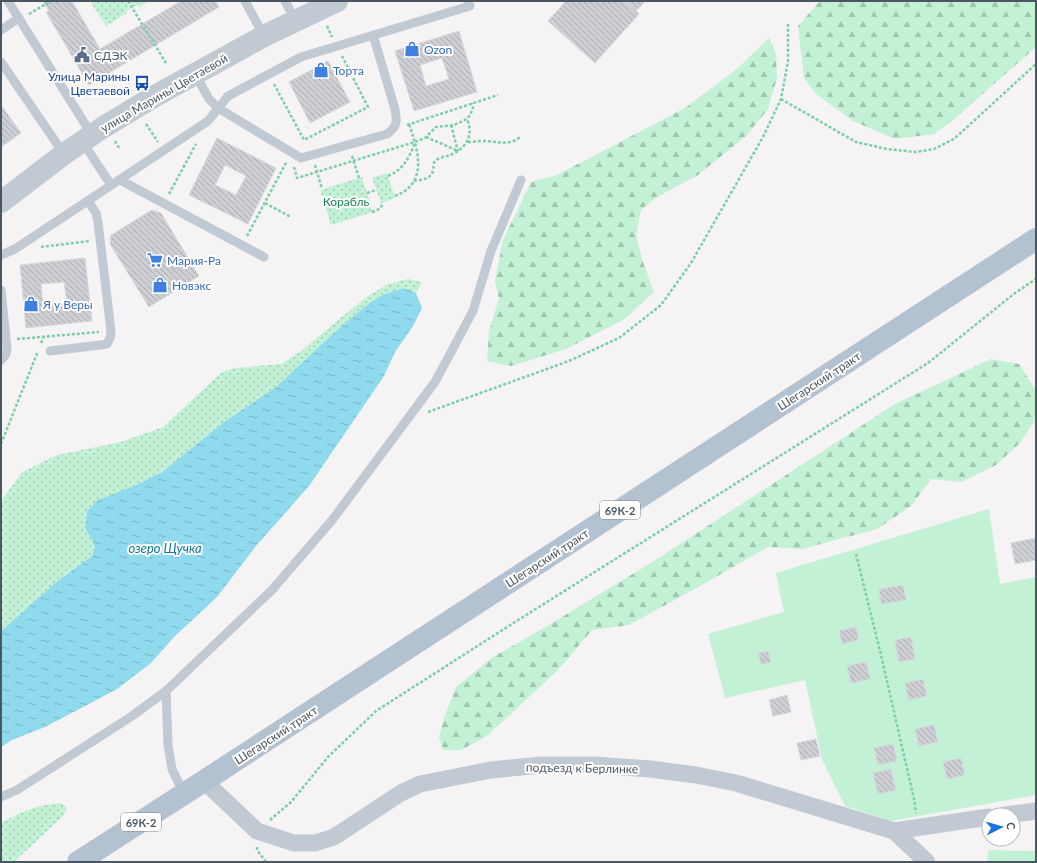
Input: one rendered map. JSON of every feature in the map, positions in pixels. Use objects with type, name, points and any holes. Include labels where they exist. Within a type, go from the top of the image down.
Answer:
[{"type":"main road","name":"Шегарский тракт","points":[[78,862],[1036,239]]},
{"type":"street","name":"улица Марины Цветаевой","points":[[1,202],[87,138],[155,96],[264,36],[337,1]]},
{"type":"street","name":"подъезд к Берлинке","points":[[204,781],[257,831],[294,843],[315,843],[334,837],[401,793],[420,784],[491,770],[541,765],[594,765],[650,769],[696,775],[736,783],[894,831]]},
{"type":"street","points":[[1021,813],[1036,811]]},
{"type":"street","points":[[894,831],[981,818]]},
{"type":"street","points":[[894,831],[927,862]]},
{"type":"lane","points":[[8,1],[87,138],[111,185]]},
{"type":"lane","points":[[245,1],[264,36]]},
{"type":"lane","points":[[285,1],[295,20]]},
{"type":"lane","points":[[1,255],[15,249],[208,121],[228,96],[301,57],[470,6],[468,1]]},
{"type":"lane","points":[[1,30],[19,18]]},
{"type":"lane","points":[[195,74],[209,99],[218,108],[301,158],[387,134],[393,130],[397,120],[395,109],[373,35]]},
{"type":"lane","points":[[1,62],[64,154]]},
{"type":"lane","points":[[120,180],[264,257]]},
{"type":"lane","points":[[1,797],[17,790],[132,716],[166,690],[272,590],[333,520],[435,382],[473,311],[492,251],[522,180]]},
{"type":"lane","points":[[50,351],[107,344],[110,338],[96,213],[88,201]]},
{"type":"lane","points":[[1,290],[6,340],[6,354],[1,360]]},
{"type":"lane","points":[[166,690],[168,745],[172,769],[184,794]]},
{"type":"path","points":[[19,18],[51,1]]},
{"type":"path","points":[[128,1],[166,63]]},
{"type":"path","points":[[269,74],[304,140],[368,107],[325,22]]},
{"type":"path","points":[[407,420],[569,361],[619,338],[661,305],[691,263],[763,137],[781,99],[788,61],[788,24]]},
{"type":"path","points":[[781,99],[856,142],[915,152],[934,148],[954,139],[1036,64]]},
{"type":"path","points":[[393,130],[498,95]]},
{"type":"path","points":[[467,119],[470,129],[468,142]]},
{"type":"path","points":[[164,203],[208,121]]},
{"type":"path","points":[[146,124],[163,151]]},
{"type":"path","points":[[395,196],[407,190],[414,181],[419,162],[418,153],[409,124]]},
{"type":"path","points":[[452,125],[458,151]]},
{"type":"path","points":[[414,181],[428,178],[433,171],[433,166],[436,160],[458,151],[468,142],[484,141],[504,143],[517,140],[521,136]]},
{"type":"path","points":[[426,137],[458,151]]},
{"type":"path","points":[[115,140],[119,148]]},
{"type":"path","points":[[388,176],[396,172],[407,162],[415,142]]},
{"type":"path","points":[[348,145],[359,178]]},
{"type":"path","points":[[242,246],[292,152]]},
{"type":"path","points":[[312,155],[322,189]]},
{"type":"path","points":[[367,193],[376,190]]},
{"type":"path","points":[[265,202],[291,217]]},
{"type":"path","points":[[372,212],[382,208],[382,202]]},
{"type":"path","points":[[15,249],[100,240]]},
{"type":"path","points":[[257,831],[291,802],[328,757],[376,711],[529,613],[928,363],[1015,293],[1036,279]]},
{"type":"path","points":[[6,340],[110,331]]},
{"type":"path","points":[[1,444],[44,337]]},
{"type":"path","points":[[856,554],[911,784],[917,827]]},
{"type":"green space","points":[[90,1],[126,1],[130,9],[126,11],[127,13],[106,26]]},
{"type":"green space","points":[[130,1],[148,1],[139,7],[137,5],[133,7]]},
{"type":"green space","points":[[820,1],[1036,1],[1036,47],[952,121],[934,134],[895,139],[853,121],[816,94],[804,78],[798,26]]},
{"type":"green space","points":[[769,38],[776,54],[777,78],[768,109],[746,136],[698,175],[657,197],[641,210],[636,235],[643,262],[654,292],[623,320],[566,349],[511,366],[487,361],[489,331],[499,299],[495,281],[503,240],[531,182],[557,175],[685,108],[737,69]]},
{"type":"green space","points":[[387,173],[395,198],[381,203],[372,178]]},
{"type":"green space","name":"Корабль","points":[[362,177],[373,212],[331,225],[320,190]]},
{"type":"green space","points":[[408,279],[422,282],[416,293],[404,288],[371,302],[339,328],[276,387],[224,422],[162,472],[87,511],[85,528],[95,548],[92,556],[55,583],[1,631],[1,501],[22,472],[57,455],[121,442],[163,427],[222,372],[235,368],[281,364],[301,351],[365,298],[388,284]]},
{"type":"green space","points":[[991,359],[1019,364],[1036,390],[1036,419],[1020,443],[996,465],[961,482],[931,479],[911,506],[877,529],[802,549],[768,547],[629,625],[592,630],[558,670],[487,736],[461,750],[443,750],[439,737],[444,718],[456,687],[493,657],[654,561],[895,404]]},
{"type":"green space","points":[[989,509],[1000,584],[1036,577],[1036,795],[891,821],[845,806],[822,759],[805,680],[725,698],[708,634],[784,612],[776,573]]},
{"type":"green space","points":[[61,803],[67,808],[63,816],[15,861],[1,862],[1,823],[30,809],[44,805]]},
{"type":"green space","points":[[988,850],[1036,851],[1036,862],[987,862]]},
{"type":"water","name":"озеро Щучка","points":[[404,288],[416,293],[422,308],[413,326],[395,352],[384,376],[309,486],[256,546],[217,597],[174,637],[151,663],[117,689],[45,727],[12,740],[1,747],[1,631],[55,583],[92,556],[95,548],[85,528],[87,511],[98,500],[136,485],[162,472],[224,422],[276,387],[339,328],[371,302],[383,295]]},
{"type":"building","points":[[43,1],[61,1],[62,3],[65,1],[72,1],[100,49],[181,1],[216,1],[219,7],[89,85],[46,12],[49,11]]},
{"type":"building","points":[[566,1],[625,1],[639,14],[595,63],[548,21]]},
{"type":"building","points":[[625,1],[645,1],[636,11]]},
{"type":"building","points":[[459,31],[477,92],[414,111],[395,51]],"holes":[[[442,58],[449,79],[426,86],[420,65]]]},
{"type":"building","points":[[328,61],[350,102],[310,123],[289,82]]},
{"type":"building","points":[[1,105],[21,133],[1,147]]},
{"type":"building","points":[[217,138],[276,168],[248,224],[189,195]],"holes":[[[225,165],[246,176],[236,195],[215,185]]]},
{"type":"building","name":"Мария-Ра","points":[[152,210],[161,213],[199,276],[149,307],[110,244],[111,235]]},
{"type":"building","points":[[85,258],[92,321],[26,328],[20,265]],"holes":[[[64,282],[67,303],[43,305],[41,284]]]},
{"type":"building","points":[[1036,538],[1036,560],[1015,564],[1011,543]]},
{"type":"building","points":[[903,585],[906,600],[881,604],[879,589]]},
{"type":"building","points":[[856,627],[859,640],[842,644],[839,631]]},
{"type":"building","points":[[911,637],[915,659],[899,662],[895,640]]},
{"type":"building","points":[[768,651],[771,662],[761,665],[758,653]]},
{"type":"building","points":[[866,662],[870,679],[851,683],[847,666]]},
{"type":"building","points":[[923,679],[927,696],[909,700],[905,683]]},
{"type":"building","points":[[787,695],[791,712],[773,716],[769,700]]},
{"type":"building","points":[[934,725],[938,742],[919,746],[915,729]]},
{"type":"building","points":[[816,739],[820,756],[801,760],[797,743]]},
{"type":"building","points":[[893,744],[897,761],[878,765],[874,748]]},
{"type":"building","points":[[961,758],[965,775],[947,779],[943,762]]},
{"type":"building","points":[[891,769],[896,790],[878,794],[873,773]]},
{"type":"place","name":"Ozon","points":[[412,49]]},
{"type":"place","name":"СДЭК","points":[[82,55]]},
{"type":"place","name":"Торта","points":[[321,70]]},
{"type":"place","name":"Улица Марины Цветаевой","points":[[142,83]]},
{"type":"place","name":"Мария-Ра","points":[[155,260]]},
{"type":"place","name":"Новэкс","points":[[160,285]]},
{"type":"place","name":"Я у Веры","points":[[31,304]]}]
